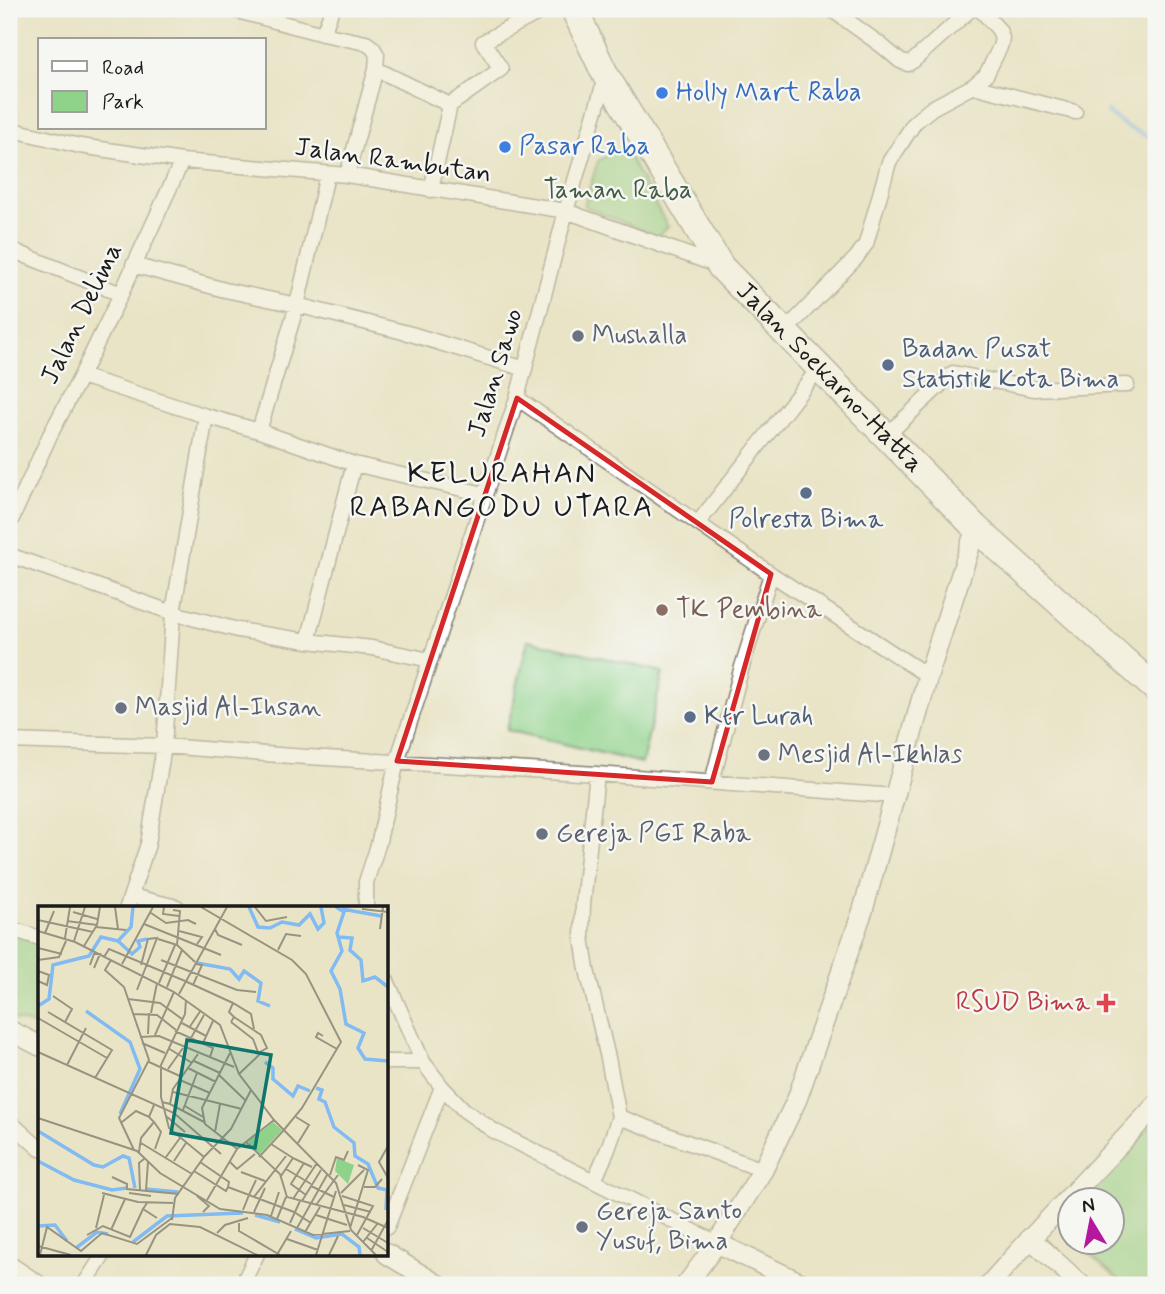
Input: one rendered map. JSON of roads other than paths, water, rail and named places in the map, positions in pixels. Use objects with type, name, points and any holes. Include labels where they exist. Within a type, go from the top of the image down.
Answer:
[{"type":"highway","name":"Jalan Soekarno-Hatta","points":[[574,9],[606,76],[722,267],[976,528],[1156,689]]},
{"type":"street","points":[[230,9],[371,46],[377,55],[376,69],[347,175]]},
{"type":"street","points":[[323,34],[332,9]]},
{"type":"street","points":[[431,190],[450,104],[500,69],[483,42],[545,9]]},
{"type":"street","points":[[831,9],[908,64],[971,9]]},
{"type":"street","points":[[784,332],[856,258],[866,244],[889,162],[915,122],[932,107],[973,86],[986,75],[1002,38],[999,30],[980,9]]},
{"type":"street","points":[[376,69],[450,104]]},
{"type":"street","name":"Jalan Sawo","points":[[366,906],[366,882],[378,845],[397,761],[517,398],[566,211],[606,76]]},
{"type":"street","points":[[973,86],[1074,112]]},
{"type":"street","name":"Jalan Rambutan","points":[[9,129],[80,146],[182,162],[347,175],[566,211],[722,267]]},
{"type":"street","name":"Jalan Delima","points":[[11,516],[121,294],[182,162]]},
{"type":"street","points":[[259,431],[297,305],[327,175]]},
{"type":"street","points":[[9,249],[121,294]]},
{"type":"street","points":[[133,265],[225,290],[411,334],[525,369]]},
{"type":"street","points":[[698,523],[819,368]]},
{"type":"street","points":[[886,436],[953,373],[1034,389],[1127,385]]},
{"type":"street","points":[[81,376],[259,431],[354,464],[484,494]]},
{"type":"street","points":[[517,398],[771,574],[928,676]]},
{"type":"street","points":[[167,906],[129,902],[148,844],[164,746],[173,613],[206,416]]},
{"type":"street","points":[[307,642],[354,464]]},
{"type":"street","points":[[686,1285],[717,1243],[763,1170],[797,1099],[863,910],[928,676],[976,528]]},
{"type":"street","points":[[9,555],[173,613],[238,630],[307,642],[372,648],[430,660]]},
{"type":"street","points":[[712,782],[741,670],[771,574]]},
{"type":"street","points":[[9,741],[164,746],[895,796]]},
{"type":"street","points":[[594,1181],[619,1116],[582,937],[597,774]]},
{"type":"street","points":[[9,928],[38,937]]},
{"type":"street","points":[[388,986],[392,1006],[423,1062],[464,1110],[494,1131],[805,1285]]},
{"type":"street","points":[[9,1030],[38,1045]]},
{"type":"street","points":[[388,1062],[423,1062]]},
{"type":"street","points":[[388,1224],[442,1087]]},
{"type":"street","points":[[989,1285],[1156,1105]]},
{"type":"street","points":[[619,1116],[763,1170]]},
{"type":"street","points":[[9,1121],[38,1147]]},
{"type":"street","points":[[1030,1238],[1081,1285]]},
{"type":"street","points":[[388,1255],[438,1285]]},
{"type":"street","points":[[84,1285],[103,1256]]},
{"type":"street","points":[[242,1285],[256,1256]]},
{"type":"street","points":[[9,1263],[42,1285]]},
{"type":"waterway","points":[[1107,112],[1127,127],[1156,140]]},
{"type":"place","name":"Holly Mart Raba","points":[[662,93]]},
{"type":"place","name":"Pasar Raba","points":[[505,147]]},
{"type":"place","name":"Mushalla","points":[[578,336]]},
{"type":"place","name":"Badan Pusat Statistik Kota Bima","points":[[888,365]]},
{"type":"place","name":"Polresta Bima","points":[[806,493]]},
{"type":"place","name":"TK Pembina","points":[[662,610]]},
{"type":"place","name":"Masjid Al-Ihsan","points":[[121,708]]},
{"type":"place","name":"Ktr Lurah","points":[[690,717]]},
{"type":"place","name":"Mesjid Al-Ikhlas","points":[[764,755]]},
{"type":"place","name":"Gereja PGI Raba","points":[[542,834]]},
{"type":"place","name":"RSUD Bima","points":[[1106,1003]]},
{"type":"place","name":"Gereja Santo Yusuf, Bima","points":[[582,1227]]},
{"type":"district","name":"KELURAHAN RABANGODU UTARA","points":[[502,490]]},
{"type":"park label","name":"Taman Raba","points":[[618,191]]}]
